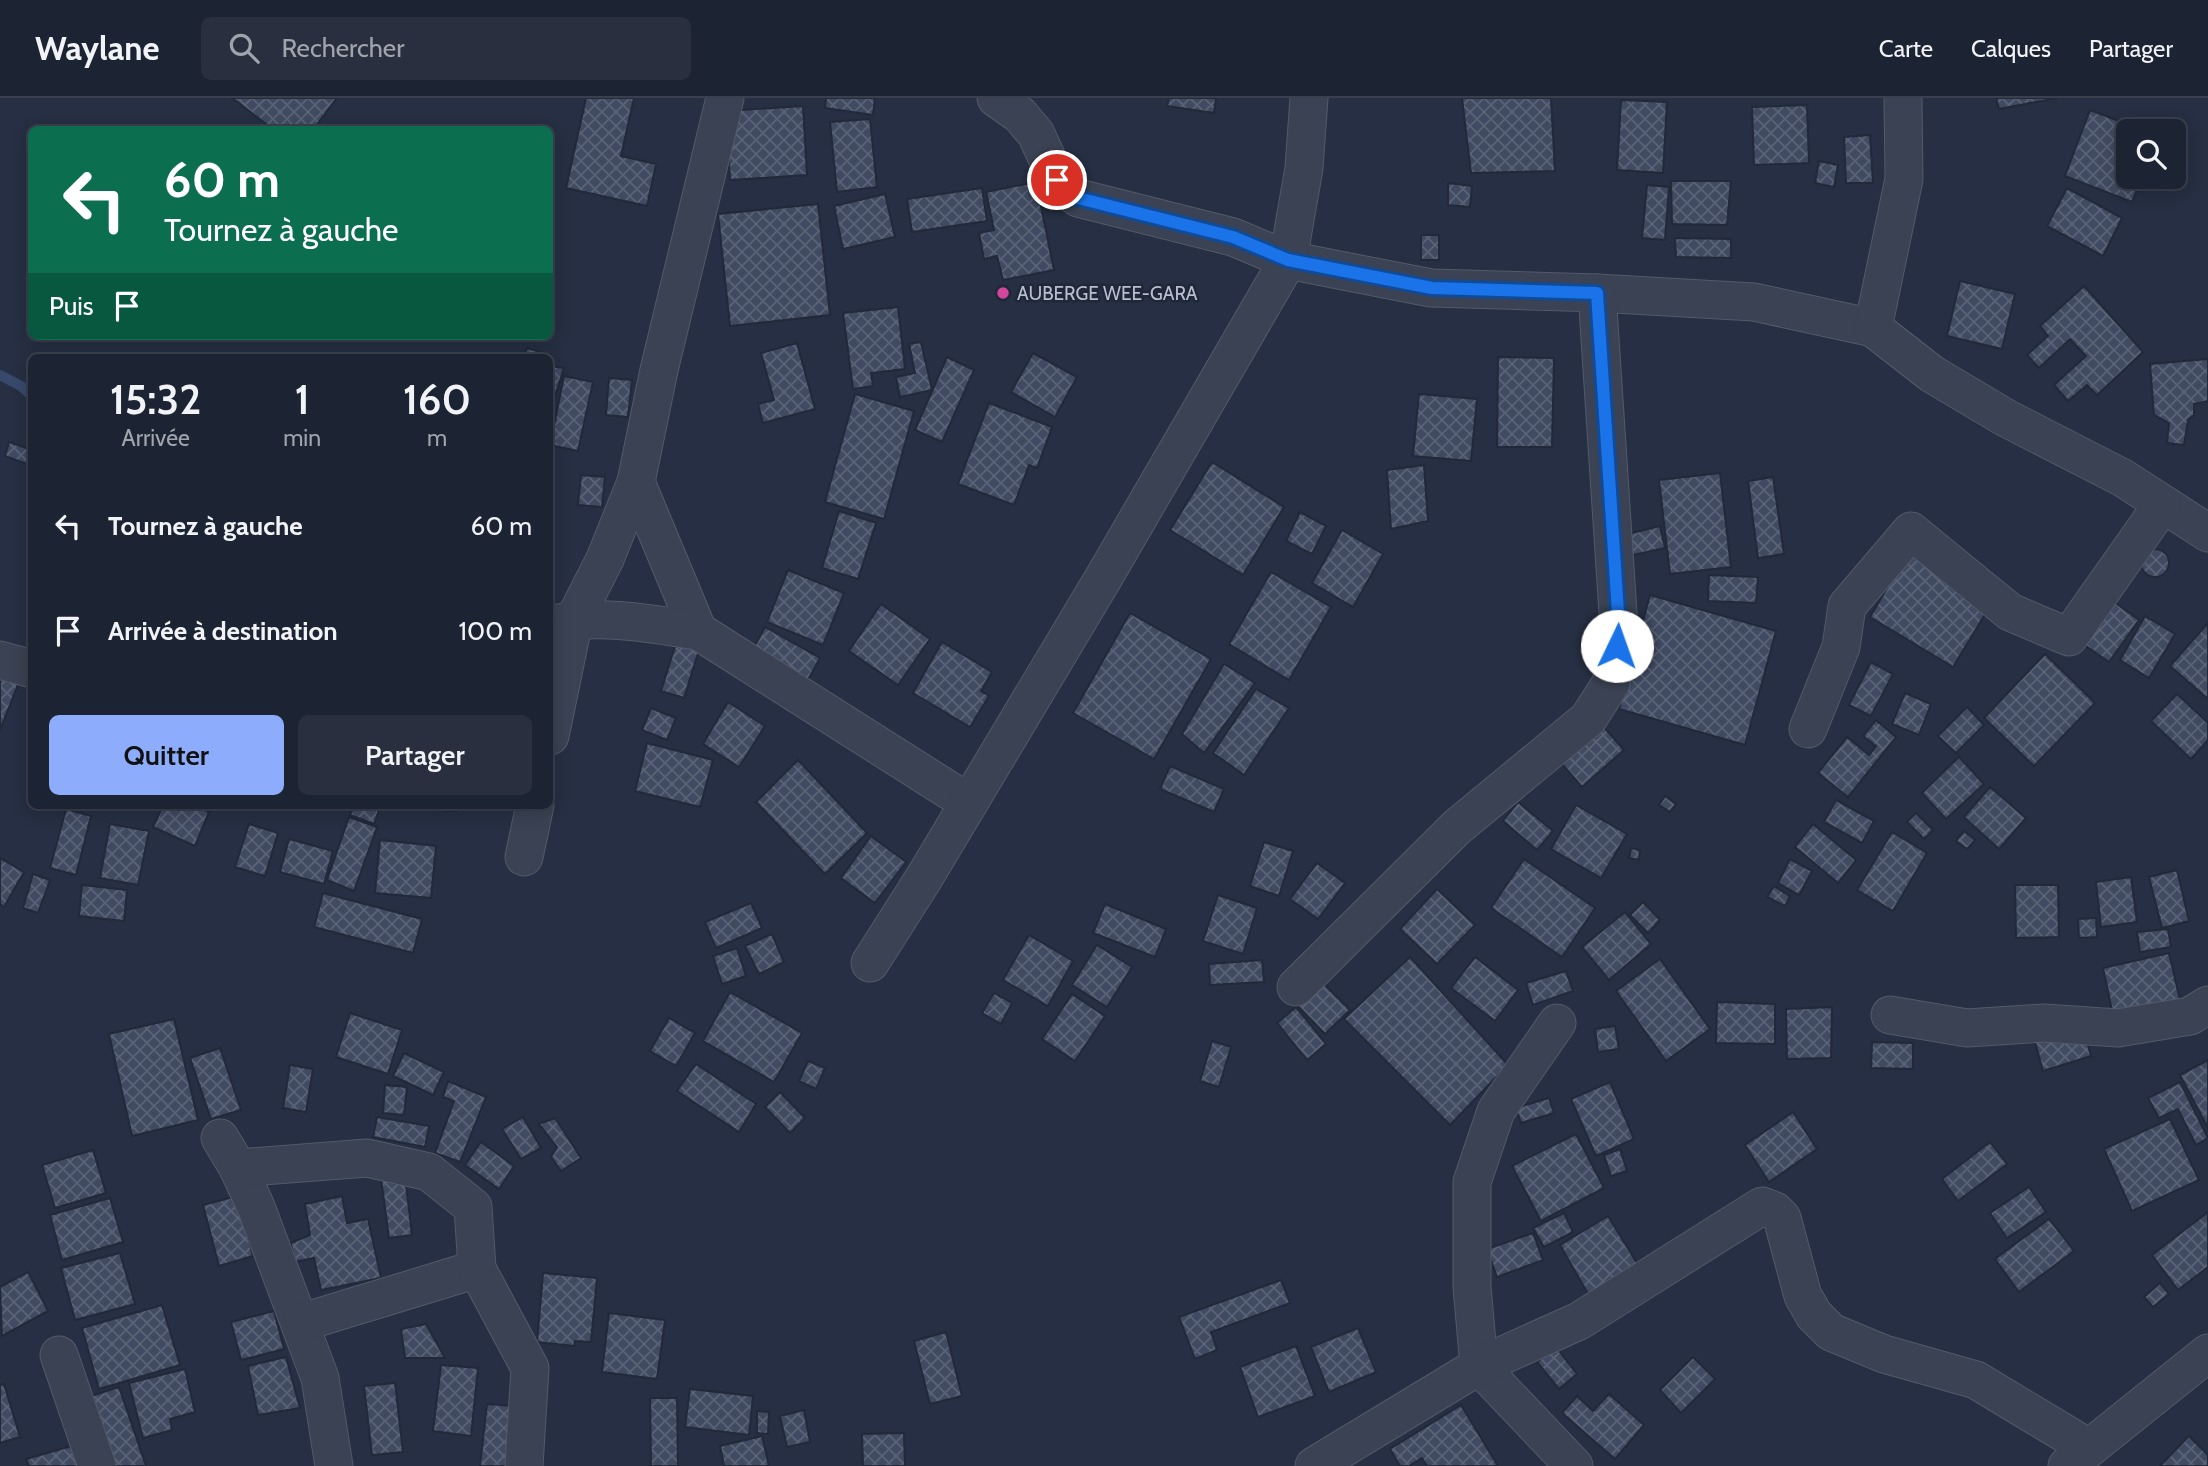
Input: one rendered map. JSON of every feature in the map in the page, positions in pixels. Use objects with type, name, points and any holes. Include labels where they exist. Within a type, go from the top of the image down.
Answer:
[{"type":"street","points":[[553,708],[562,622],[605,559],[636,482],[659,370],[725,98]]},
{"type":"street","points":[[996,98],[1020,115],[1036,134],[1057,180],[1078,198],[1233,237],[1288,260],[1432,288],[1597,293],[1754,302],[1873,328],[1932,374],[2006,418],[2123,478],[2208,533]]},
{"type":"street","points":[[870,963],[1104,577],[1288,260],[1304,168],[1309,98]]},
{"type":"street","points":[[1873,328],[1904,180],[1903,98]]},
{"type":"street","points":[[1296,987],[1457,827],[1588,719],[1611,683],[1619,628],[1597,293]]},
{"type":"street","points":[[636,482],[698,631]]},
{"type":"street","points":[[1808,729],[1841,647],[1847,606],[1911,531],[2010,612],[2069,638],[2162,505]]},
{"type":"street","points":[[562,622],[648,623],[698,631],[969,803]]},
{"type":"street","points":[[0,660],[28,668]]},
{"type":"street","points":[[524,856],[534,809]]},
{"type":"street","points":[[1890,1015],[1967,1028],[2044,1023],[2118,1028],[2190,1016],[2208,1005]]},
{"type":"street","points":[[1557,1023],[1496,1111],[1472,1182],[1472,1287],[1479,1366],[1574,1466]]},
{"type":"street","points":[[220,1138],[256,1207],[320,1378],[334,1466]]},
{"type":"street","points":[[238,1168],[367,1158],[429,1172],[473,1207],[477,1269],[530,1368],[524,1466]]},
{"type":"street","points":[[1314,1466],[1479,1366],[1579,1321],[1762,1206],[1782,1218],[1803,1296],[1814,1315],[1831,1332],[1884,1354],[1976,1380],[2078,1457],[2208,1353]]},
{"type":"street","points":[[300,1323],[477,1269]]},
{"type":"street","points":[[59,1355],[97,1466]]},
{"type":"building","points":[[232,98],[336,99],[316,126],[269,126]]},
{"type":"building","points":[[586,98],[634,98],[621,156],[656,164],[647,206],[566,188]]},
{"type":"building","points":[[826,98],[875,98],[873,115],[825,108]]},
{"type":"building","points":[[1169,98],[1216,98],[1214,113],[1167,106]]},
{"type":"building","points":[[1462,98],[1551,98],[1555,171],[1471,173]]},
{"type":"building","points":[[1996,98],[2057,98],[1999,109]]},
{"type":"building","points":[[1621,100],[1667,102],[1663,173],[1617,170]]},
{"type":"building","points":[[1807,105],[1809,163],[1754,165],[1752,107]]},
{"type":"building","points":[[803,106],[807,175],[730,180],[726,111]]},
{"type":"building","points":[[2090,110],[2116,120],[2116,189],[2137,189],[2132,202],[2065,176]]},
{"type":"building","points":[[870,119],[877,187],[837,192],[830,122]]},
{"type":"building","points":[[1870,135],[1873,183],[1846,183],[1844,137]]},
{"type":"building","points":[[1819,161],[1838,165],[1834,187],[1815,183]]},
{"type":"building","points":[[1671,181],[1731,181],[1727,225],[1672,224]]},
{"type":"building","points":[[1036,182],[1054,270],[1003,280],[997,256],[984,259],[979,233],[994,230],[986,192]]},
{"type":"building","points":[[1448,183],[1472,186],[1470,207],[1448,205]]},
{"type":"building","points":[[1647,185],[1669,187],[1665,240],[1642,238]]},
{"type":"building","points":[[982,188],[987,221],[912,232],[907,199]]},
{"type":"building","points":[[2067,188],[2122,218],[2103,256],[2047,226]]},
{"type":"building","points":[[885,194],[895,237],[843,249],[834,206]]},
{"type":"building","points":[[818,204],[830,315],[730,326],[718,214]]},
{"type":"building","points":[[1421,235],[1439,235],[1439,260],[1421,260]]},
{"type":"building","points":[[1675,238],[1731,239],[1731,258],[1676,257]]},
{"type":"building","points":[[1960,281],[2015,294],[2002,349],[1947,336]]},
{"type":"building","points":[[2084,286],[2143,352],[2097,395],[2087,385],[2068,401],[2054,385],[2086,356],[2070,339],[2039,368],[2027,355],[2048,336],[2040,326]]},
{"type":"building","points":[[898,307],[905,369],[871,373],[873,386],[853,389],[843,313]]},
{"type":"building","points":[[921,342],[932,390],[900,397],[896,377],[915,373],[909,344]]},
{"type":"building","points":[[797,343],[815,409],[763,423],[758,404],[774,400],[761,353]]},
{"type":"building","points":[[527,348],[548,354],[524,354]]},
{"type":"building","points":[[1033,353],[1077,377],[1055,417],[1011,392]]},
{"type":"building","points":[[947,357],[974,370],[942,442],[915,430]]},
{"type":"building","points":[[1498,357],[1554,358],[1552,447],[1497,447]]},
{"type":"building","points":[[2208,359],[2208,401],[2194,404],[2194,415],[2188,420],[2184,445],[2167,443],[2169,423],[2154,415],[2150,364]]},
{"type":"building","points":[[553,366],[564,368],[553,403]]},
{"type":"building","points":[[564,376],[593,382],[578,451],[553,446],[553,430]]},
{"type":"building","points":[[609,378],[632,380],[628,417],[606,415]]},
{"type":"building","points":[[855,394],[914,411],[884,519],[825,502]]},
{"type":"building","points":[[1419,394],[1477,399],[1471,461],[1413,456]]},
{"type":"building","points":[[989,403],[1052,427],[1037,468],[1029,465],[1014,505],[958,484]]},
{"type":"building","points":[[9,442],[28,449],[28,465],[5,456]]},
{"type":"building","points":[[1212,462],[1284,507],[1243,575],[1170,530]]},
{"type":"building","points":[[1424,465],[1428,521],[1391,529],[1387,470]]},
{"type":"building","points":[[1720,473],[1731,567],[1670,574],[1659,480]]},
{"type":"building","points":[[581,475],[605,477],[602,507],[578,505]]},
{"type":"building","points":[[1773,477],[1784,554],[1758,558],[1748,481]]},
{"type":"building","points":[[839,511],[876,523],[858,579],[822,568]]},
{"type":"building","points":[[1300,512],[1326,526],[1312,554],[1286,541]]},
{"type":"building","points":[[1660,526],[1665,548],[1629,556],[1624,535]]},
{"type":"building","points":[[1342,530],[1383,554],[1353,607],[1312,583]]},
{"type":"building","points":[[1915,541],[1998,593],[1953,667],[1870,617]]},
{"type":"building","points":[[2155,549],[2165,553],[2169,563],[2165,573],[2155,577],[2145,573],[2141,563],[2145,553]]},
{"type":"building","points":[[788,570],[844,593],[823,645],[767,622]]},
{"type":"building","points":[[1271,572],[1331,607],[1289,680],[1229,644]]},
{"type":"building","points":[[1709,575],[1758,577],[1756,603],[1708,601]]},
{"type":"building","points":[[1650,595],[1776,631],[1745,745],[1619,709]]},
{"type":"building","points":[[2106,596],[2139,620],[2109,662],[2076,639]]},
{"type":"building","points":[[881,604],[930,639],[898,685],[849,651]]},
{"type":"building","points":[[1130,613],[1211,659],[1154,759],[1073,713]]},
{"type":"building","points":[[2145,616],[2175,634],[2149,678],[2120,660]]},
{"type":"building","points":[[2208,623],[2208,699],[2170,666]]},
{"type":"building","points":[[765,627],[820,658],[808,680],[753,649]]},
{"type":"building","points":[[942,642],[992,672],[981,691],[989,696],[970,727],[913,693]]},
{"type":"building","points":[[676,643],[699,650],[684,698],[661,691]]},
{"type":"building","points":[[2045,654],[2095,703],[2034,766],[1984,718]]},
{"type":"building","points":[[1871,662],[1893,674],[1871,716],[1849,705]]},
{"type":"building","points":[[1224,664],[1255,683],[1204,753],[1182,734]]},
{"type":"building","points":[[0,669],[21,677],[0,730]]},
{"type":"building","points":[[1256,689],[1289,708],[1244,775],[1213,753]]},
{"type":"building","points":[[1905,693],[1931,704],[1919,735],[1892,724]]},
{"type":"building","points":[[2177,694],[2208,723],[2208,740],[2191,759],[2151,721]]},
{"type":"building","points":[[728,702],[765,726],[739,767],[703,744]]},
{"type":"building","points":[[1967,707],[1984,725],[1956,753],[1938,736]]},
{"type":"building","points":[[651,708],[676,718],[667,740],[642,730]]},
{"type":"building","points":[[1876,720],[1896,737],[1848,797],[1818,773],[1847,737],[1869,755],[1876,746],[1863,736]]},
{"type":"building","points":[[1603,726],[1624,750],[1582,787],[1562,764]]},
{"type":"building","points":[[647,743],[713,760],[700,807],[635,791]]},
{"type":"building","points":[[1959,757],[1984,784],[1946,819],[1922,793]]},
{"type":"building","points":[[798,760],[867,833],[825,874],[756,802]]},
{"type":"building","points":[[1170,766],[1224,789],[1214,812],[1160,789]]},
{"type":"building","points":[[1990,787],[2026,818],[1999,849],[1964,817]]},
{"type":"building","points":[[1665,796],[1676,804],[1670,812],[1659,805]]},
{"type":"building","points":[[1836,800],[1874,821],[1862,843],[1824,822]]},
{"type":"building","points":[[1518,802],[1553,831],[1537,850],[1503,821]]},
{"type":"building","points":[[1576,805],[1627,834],[1601,878],[1551,849]]},
{"type":"building","points":[[66,809],[91,816],[76,875],[50,868]]},
{"type":"building","points":[[161,809],[203,809],[209,812],[195,846],[153,827]]},
{"type":"building","points":[[352,809],[380,809],[374,824],[350,815]]},
{"type":"building","points":[[410,809],[457,809],[457,811]]},
{"type":"building","points":[[1916,813],[1933,830],[1924,839],[1907,822]]},
{"type":"building","points":[[349,817],[377,827],[354,891],[327,880]]},
{"type":"building","points":[[110,824],[149,831],[138,885],[100,878]]},
{"type":"building","points":[[249,824],[278,833],[265,876],[235,867]]},
{"type":"building","points":[[1813,824],[1856,860],[1838,883],[1795,847]]},
{"type":"building","points":[[1964,831],[1975,840],[1967,849],[1956,841]]},
{"type":"building","points":[[1892,832],[1927,853],[1893,911],[1857,890]]},
{"type":"building","points":[[871,836],[906,862],[875,903],[841,878]]},
{"type":"building","points":[[289,839],[333,851],[324,884],[280,872]]},
{"type":"building","points":[[380,840],[436,846],[431,898],[375,893]]},
{"type":"building","points":[[1264,842],[1293,851],[1279,896],[1250,886]]},
{"type":"building","points":[[1631,848],[1640,850],[1639,860],[1629,858]]},
{"type":"building","points":[[0,858],[24,872],[4,907],[0,904]]},
{"type":"building","points":[[1524,859],[1595,908],[1562,957],[1491,908]]},
{"type":"building","points":[[1790,859],[1812,871],[1799,895],[1778,883]]},
{"type":"building","points":[[1317,863],[1345,883],[1318,919],[1290,899]]},
{"type":"building","points":[[2177,870],[2189,921],[2162,928],[2149,877]]},
{"type":"building","points":[[33,874],[50,880],[38,913],[23,908]]},
{"type":"building","points":[[2131,877],[2137,922],[2101,927],[2096,882]]},
{"type":"building","points":[[82,885],[127,890],[124,921],[79,916]]},
{"type":"building","points":[[2015,885],[2058,885],[2059,937],[2016,938]]},
{"type":"building","points":[[1774,886],[1790,896],[1785,906],[1767,897]]},
{"type":"building","points":[[1437,889],[1475,925],[1437,964],[1400,929]]},
{"type":"building","points":[[323,893],[422,919],[413,953],[314,927]]},
{"type":"building","points":[[1218,895],[1257,908],[1243,954],[1203,941]]},
{"type":"building","points":[[1643,902],[1660,920],[1648,933],[1630,915]]},
{"type":"building","points":[[751,903],[762,928],[716,948],[705,922]]},
{"type":"building","points":[[1105,904],[1166,929],[1155,957],[1093,933]]},
{"type":"building","points":[[1625,912],[1651,944],[1609,980],[1582,947]]},
{"type":"building","points":[[2096,918],[2097,937],[2079,938],[2078,919]]},
{"type":"building","points":[[2168,929],[2171,947],[2140,952],[2137,932]]},
{"type":"building","points":[[772,934],[784,962],[759,974],[745,946]]},
{"type":"building","points":[[1029,935],[1073,961],[1048,1006],[1003,980]]},
{"type":"building","points":[[1097,945],[1132,967],[1107,1007],[1072,985]]},
{"type":"building","points":[[737,948],[746,976],[722,984],[713,956]]},
{"type":"building","points":[[2169,953],[2180,1000],[2113,1015],[2103,968]]},
{"type":"building","points":[[1410,957],[1508,1065],[1450,1125],[1344,1019]]},
{"type":"building","points":[[1475,957],[1518,990],[1495,1021],[1451,988]]},
{"type":"building","points":[[1660,959],[1710,1029],[1666,1061],[1616,991]]},
{"type":"building","points":[[1262,960],[1264,982],[1210,985],[1209,964]]},
{"type":"building","points":[[1566,971],[1573,991],[1533,1005],[1526,983]]},
{"type":"building","points":[[1319,979],[1350,1010],[1325,1034],[1295,1003]]},
{"type":"building","points":[[730,992],[802,1033],[774,1082],[703,1041]]},
{"type":"building","points":[[994,993],[1012,1003],[1001,1024],[982,1013]]},
{"type":"building","points":[[1072,994],[1105,1016],[1075,1061],[1042,1039]]},
{"type":"building","points":[[1717,1002],[1775,1004],[1775,1044],[1716,1043]]},
{"type":"building","points":[[1296,1007],[1326,1044],[1307,1060],[1277,1023]]},
{"type":"building","points":[[1832,1007],[1831,1058],[1787,1059],[1786,1009]]},
{"type":"building","points":[[350,1013],[402,1030],[388,1074],[336,1057]]},
{"type":"building","points":[[669,1018],[695,1033],[676,1066],[650,1051]]},
{"type":"building","points":[[174,1019],[198,1120],[132,1136],[109,1034]]},
{"type":"building","points":[[1615,1026],[1619,1049],[1598,1052],[1595,1029]]},
{"type":"building","points":[[2083,1027],[2091,1056],[2043,1071],[2035,1042]]},
{"type":"building","points":[[1212,1041],[1231,1047],[1219,1087],[1200,1081]]},
{"type":"building","points":[[1872,1042],[1913,1043],[1913,1069],[1871,1068]]},
{"type":"building","points":[[220,1048],[241,1110],[211,1119],[190,1058]]},
{"type":"building","points":[[404,1053],[444,1072],[433,1095],[393,1076]]},
{"type":"building","points":[[2208,1060],[2208,1128],[2180,1075]]},
{"type":"building","points":[[808,1061],[825,1068],[816,1089],[799,1081]]},
{"type":"building","points":[[696,1064],[756,1104],[739,1132],[677,1091]]},
{"type":"building","points":[[290,1065],[313,1069],[306,1112],[283,1108]]},
{"type":"building","points":[[448,1081],[486,1097],[460,1162],[435,1153],[454,1101],[443,1097]]},
{"type":"building","points":[[1610,1082],[1634,1139],[1596,1156],[1571,1099]]},
{"type":"building","points":[[2180,1082],[2208,1138],[2196,1145],[2178,1109],[2159,1118],[2148,1098]]},
{"type":"building","points":[[385,1085],[407,1087],[404,1115],[383,1113]]},
{"type":"building","points":[[780,1092],[805,1118],[790,1133],[765,1107]]},
{"type":"building","points":[[1549,1098],[1554,1113],[1521,1123],[1516,1108]]},
{"type":"building","points":[[1793,1112],[1817,1149],[1769,1182],[1745,1145]]},
{"type":"building","points":[[377,1117],[429,1126],[425,1147],[373,1137]]},
{"type":"building","points":[[523,1117],[541,1148],[521,1159],[502,1129]]},
{"type":"building","points":[[555,1118],[581,1158],[561,1171],[551,1157],[557,1147],[539,1124]]},
{"type":"building","points":[[2170,1119],[2199,1180],[2132,1211],[2104,1149]]},
{"type":"building","points":[[1576,1134],[1604,1188],[1541,1221],[1512,1166]]},
{"type":"building","points":[[481,1142],[514,1166],[499,1189],[465,1165]]},
{"type":"building","points":[[1990,1142],[2007,1164],[1958,1201],[1942,1179]]},
{"type":"building","points":[[1620,1149],[1627,1171],[1611,1176],[1604,1155]]},
{"type":"building","points":[[93,1150],[106,1193],[55,1208],[42,1165]]},
{"type":"building","points":[[404,1168],[412,1235],[389,1238],[380,1171]]},
{"type":"building","points":[[2029,1187],[2046,1212],[2007,1238],[1990,1213]]},
{"type":"building","points":[[237,1196],[253,1256],[219,1266],[203,1205]]},
{"type":"building","points":[[342,1196],[347,1223],[368,1219],[381,1278],[321,1290],[314,1258],[294,1262],[291,1243],[310,1235],[305,1204]]},
{"type":"building","points":[[110,1198],[123,1242],[62,1260],[50,1215]]},
{"type":"building","points":[[2208,1212],[2208,1267],[2178,1290],[2152,1255]]},
{"type":"building","points":[[1564,1213],[1573,1232],[1544,1247],[1533,1228]]},
{"type":"building","points":[[1608,1216],[1640,1268],[1591,1299],[1560,1245]]},
{"type":"building","points":[[2049,1219],[2074,1251],[2019,1292],[1995,1259]]},
{"type":"building","points":[[1533,1233],[1543,1260],[1497,1277],[1487,1249]]},
{"type":"building","points":[[120,1253],[135,1304],[75,1320],[61,1268]]},
{"type":"building","points":[[28,1272],[48,1311],[2,1336],[0,1287]]},
{"type":"building","points":[[543,1273],[597,1278],[591,1342],[575,1341],[574,1346],[537,1342]]},
{"type":"building","points":[[1281,1280],[1290,1303],[1211,1332],[1217,1350],[1195,1359],[1179,1317]]},
{"type":"building","points":[[2160,1283],[2169,1294],[2153,1307],[2144,1297]]},
{"type":"building","points":[[162,1305],[180,1365],[99,1389],[82,1328]]},
{"type":"building","points":[[274,1311],[284,1349],[241,1360],[231,1322]]},
{"type":"building","points":[[609,1313],[665,1320],[657,1379],[602,1372]]},
{"type":"building","points":[[426,1324],[445,1358],[405,1358],[401,1329]]},
{"type":"building","points":[[1358,1328],[1376,1372],[1329,1392],[1311,1347]]},
{"type":"building","points":[[946,1332],[962,1396],[930,1404],[914,1341]]},
{"type":"building","points":[[1296,1346],[1315,1396],[1258,1417],[1240,1367]]},
{"type":"building","points":[[1556,1347],[1577,1374],[1559,1389],[1537,1362]]},
{"type":"building","points":[[286,1357],[300,1408],[258,1415],[248,1366]]},
{"type":"building","points":[[1693,1357],[1715,1379],[1681,1413],[1660,1390]]},
{"type":"building","points":[[441,1365],[478,1368],[471,1436],[433,1431]]},
{"type":"building","points":[[185,1369],[195,1412],[170,1419],[172,1430],[143,1438],[129,1383]]},
{"type":"building","points":[[395,1383],[403,1452],[372,1455],[364,1386]]},
{"type":"building","points":[[4,1384],[20,1437],[0,1443],[0,1385]]},
{"type":"building","points":[[119,1387],[146,1466],[108,1466],[85,1398]]},
{"type":"building","points":[[690,1389],[753,1396],[749,1435],[685,1427]]},
{"type":"building","points":[[1609,1394],[1644,1425],[1615,1459],[1562,1413],[1577,1396],[1593,1411]]},
{"type":"building","points":[[650,1398],[677,1398],[678,1466],[651,1466]]},
{"type":"building","points":[[487,1404],[513,1406],[507,1466],[480,1466]]},
{"type":"building","points":[[1461,1405],[1498,1466],[1427,1466],[1422,1458],[1409,1466],[1400,1466],[1390,1449]]},
{"type":"building","points":[[804,1410],[810,1442],[787,1447],[780,1416]]},
{"type":"building","points":[[757,1411],[769,1412],[768,1434],[757,1433]]},
{"type":"building","points":[[904,1433],[905,1466],[863,1466],[862,1434]]},
{"type":"building","points":[[762,1436],[769,1466],[724,1466],[720,1446]]},
{"type":"building","points":[[2189,1436],[2208,1455],[2208,1466],[2160,1466]]},
{"type":"building","points":[[75,1445],[81,1466],[29,1466],[26,1459]]},
{"type":"waterway","points":[[0,375],[28,392]]},
{"type":"place","name":"AUBERGE WEE-GARA","points":[[1003,293]]},
{"type":"route","points":[[1057,180],[1078,198],[1233,237],[1288,260],[1432,288],[1597,293],[1619,628],[1617,646]]}]
